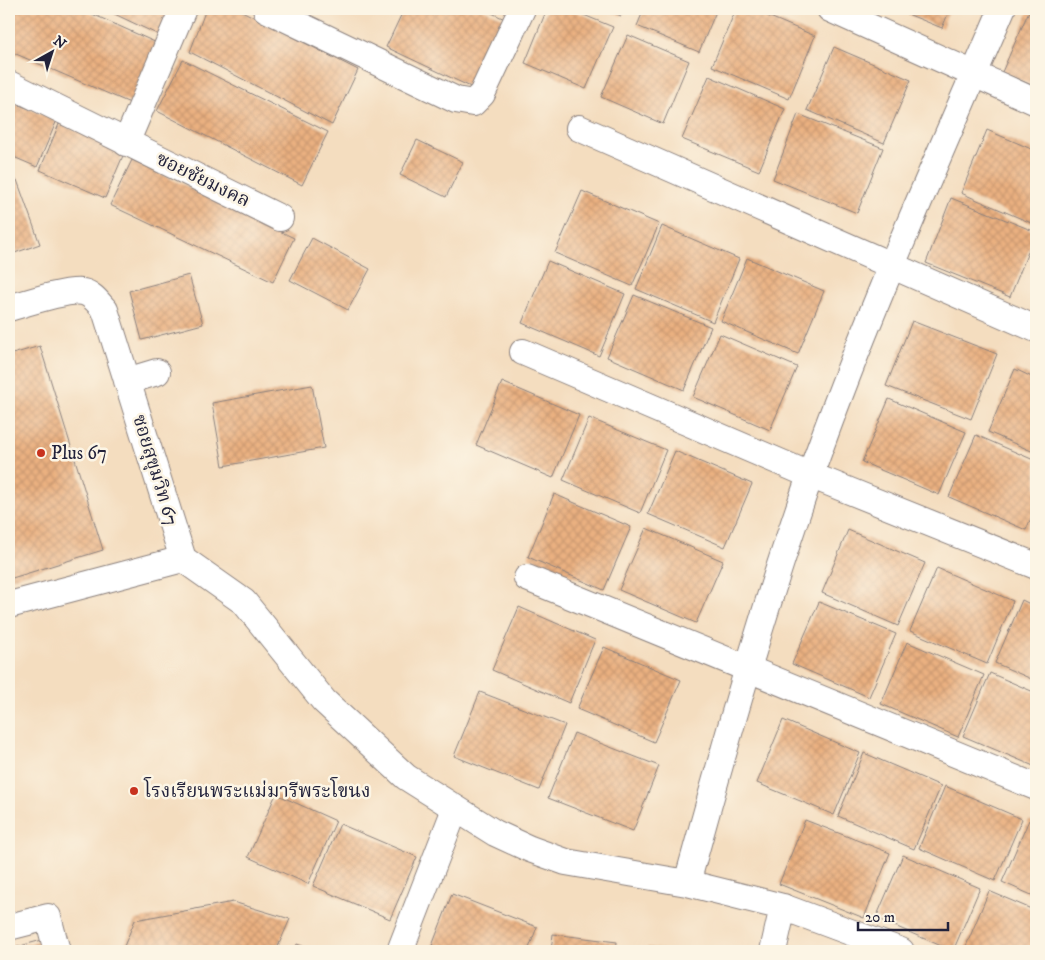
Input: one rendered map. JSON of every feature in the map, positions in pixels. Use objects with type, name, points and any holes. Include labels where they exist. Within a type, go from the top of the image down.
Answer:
[{"type":"street","points":[[126,143],[183,9]]},
{"type":"street","points":[[266,9],[456,100],[473,103],[482,94],[522,9]]},
{"type":"street","points":[[830,9],[1036,102]]},
{"type":"street","points":[[687,883],[747,667],[810,475],[890,266],[1002,9]]},
{"type":"street","name":"ซอยชัยมงคล","points":[[9,84],[280,218]]},
{"type":"street","points":[[579,128],[1036,329]]},
{"type":"street","name":"ซอยสุขุมวิท 67","points":[[9,308],[66,294],[83,292],[93,297],[105,310],[183,559]]},
{"type":"street","points":[[523,352],[810,475],[1036,566]]},
{"type":"street","points":[[127,381],[157,372]]},
{"type":"street","points":[[9,605],[183,559],[244,602],[324,701],[399,770],[455,809],[495,833],[530,850],[566,862],[687,883],[784,907],[902,951]]},
{"type":"street","points":[[527,578],[1036,787]]},
{"type":"street","points":[[400,951],[455,809]]},
{"type":"street","points":[[773,951],[784,907]]},
{"type":"street","points":[[9,927],[48,917],[57,951]]},
{"type":"building","points":[[9,9],[81,9],[157,43],[130,103],[9,51]]},
{"type":"building","points":[[104,9],[174,9],[161,36]]},
{"type":"building","points":[[206,9],[238,9],[358,70],[332,125],[190,52]]},
{"type":"building","points":[[404,9],[483,9],[507,20],[475,89],[386,47]]},
{"type":"building","points":[[547,9],[569,9],[613,27],[586,89],[525,63]]},
{"type":"building","points":[[605,9],[624,9],[621,16]]},
{"type":"building","points":[[644,9],[717,9],[699,52],[637,26]]},
{"type":"building","points":[[736,9],[751,9],[815,36],[789,99],[712,66]]},
{"type":"building","points":[[895,9],[950,9],[942,28]]},
{"type":"building","points":[[1029,11],[1036,14],[1036,87],[1002,72]]},
{"type":"building","points":[[628,35],[689,61],[663,124],[601,97]]},
{"type":"building","points":[[834,47],[911,80],[884,143],[807,110]]},
{"type":"building","points":[[183,60],[328,132],[302,185],[157,111]]},
{"type":"building","points":[[709,76],[785,109],[759,171],[682,139]]},
{"type":"building","points":[[9,101],[57,120],[37,167],[9,155]]},
{"type":"building","points":[[798,114],[883,148],[857,213],[773,179]]},
{"type":"building","points":[[59,124],[125,151],[105,198],[40,170]]},
{"type":"building","points":[[987,130],[1036,151],[1036,225],[961,193]]},
{"type":"building","points":[[417,140],[463,162],[446,197],[400,175]]},
{"type":"building","points":[[132,160],[294,238],[273,282],[110,205]]},
{"type":"building","points":[[17,180],[40,244],[9,255],[9,183]]},
{"type":"building","points":[[582,191],[659,224],[632,286],[555,253]]},
{"type":"building","points":[[951,198],[1036,232],[1010,297],[926,263]]},
{"type":"building","points":[[662,226],[739,259],[713,322],[636,289]]},
{"type":"building","points":[[312,238],[370,269],[348,310],[290,280]]},
{"type":"building","points":[[747,258],[824,291],[798,354],[721,321]]},
{"type":"building","points":[[548,261],[625,294],[599,356],[522,323]]},
{"type":"building","points":[[189,275],[203,324],[142,340],[129,291]]},
{"type":"building","points":[[634,295],[711,327],[684,390],[607,357]]},
{"type":"building","points":[[912,321],[997,354],[971,419],[886,386]]},
{"type":"building","points":[[720,334],[797,367],[770,430],[693,397]]},
{"type":"building","name":"Plus 67","points":[[40,346],[103,550],[9,579],[9,355]]},
{"type":"building","points":[[1015,369],[1036,379],[1036,453],[988,432]]},
{"type":"building","points":[[502,382],[579,415],[553,478],[476,445]]},
{"type":"building","points":[[312,385],[324,448],[223,466],[212,403]]},
{"type":"building","points":[[889,399],[966,432],[939,495],[862,462]]},
{"type":"building","points":[[589,418],[666,450],[640,513],[563,480]]},
{"type":"building","points":[[976,435],[1036,461],[1036,506],[1026,530],[949,497]]},
{"type":"building","points":[[675,451],[752,484],[725,547],[648,514]]},
{"type":"building","points":[[554,494],[631,527],[604,590],[528,557]]},
{"type":"building","points":[[646,528],[723,561],[696,623],[619,590]]},
{"type":"building","points":[[848,530],[925,563],[898,626],[822,593]]},
{"type":"building","points":[[937,568],[1013,601],[987,664],[910,631]]},
{"type":"building","points":[[1022,600],[1036,607],[1036,681],[995,663]]},
{"type":"building","points":[[819,602],[896,634],[869,697],[792,664]]},
{"type":"building","points":[[519,607],[595,640],[569,703],[492,670]]},
{"type":"building","points":[[907,642],[984,675],[958,737],[881,704]]},
{"type":"building","points":[[604,647],[681,680],[654,742],[577,709]]},
{"type":"building","points":[[990,673],[1036,693],[1036,767],[963,736]]},
{"type":"building","points":[[480,692],[565,725],[539,790],[454,756]]},
{"type":"building","points":[[783,720],[860,753],[834,815],[757,783]]},
{"type":"building","points":[[574,733],[659,766],[633,831],[548,798]]},
{"type":"building","points":[[864,753],[941,786],[914,849],[838,816]]},
{"type":"building","points":[[945,786],[1022,819],[995,881],[919,848]]},
{"type":"building","points":[[276,794],[336,821],[308,884],[248,857]]},
{"type":"building","points":[[805,820],[890,853],[864,918],[779,884]]},
{"type":"building","points":[[1029,820],[1036,823],[1036,897],[1002,882]]},
{"type":"building","points":[[340,824],[417,857],[390,919],[313,886]]},
{"type":"building","points":[[903,855],[980,888],[953,951],[876,918]]},
{"type":"building","points":[[989,891],[1036,911],[1036,951],[964,951]]},
{"type":"building","points":[[452,894],[537,927],[528,951],[430,951]]},
{"type":"building","points":[[233,902],[290,919],[276,951],[122,951],[135,920]]},
{"type":"building","points":[[553,934],[617,942],[616,951],[551,951]]},
{"type":"building","points":[[42,940],[45,951],[9,951],[9,949]]},
{"type":"building","points":[[297,944],[316,951],[294,951]]},
{"type":"building","points":[[648,947],[664,950],[664,951],[647,951]]},
{"type":"place","name":"Plus 67","points":[[41,453]]},
{"type":"place","name":"โรงเรียนพระแม่มารีพระโขนง","points":[[134,791]]}]
